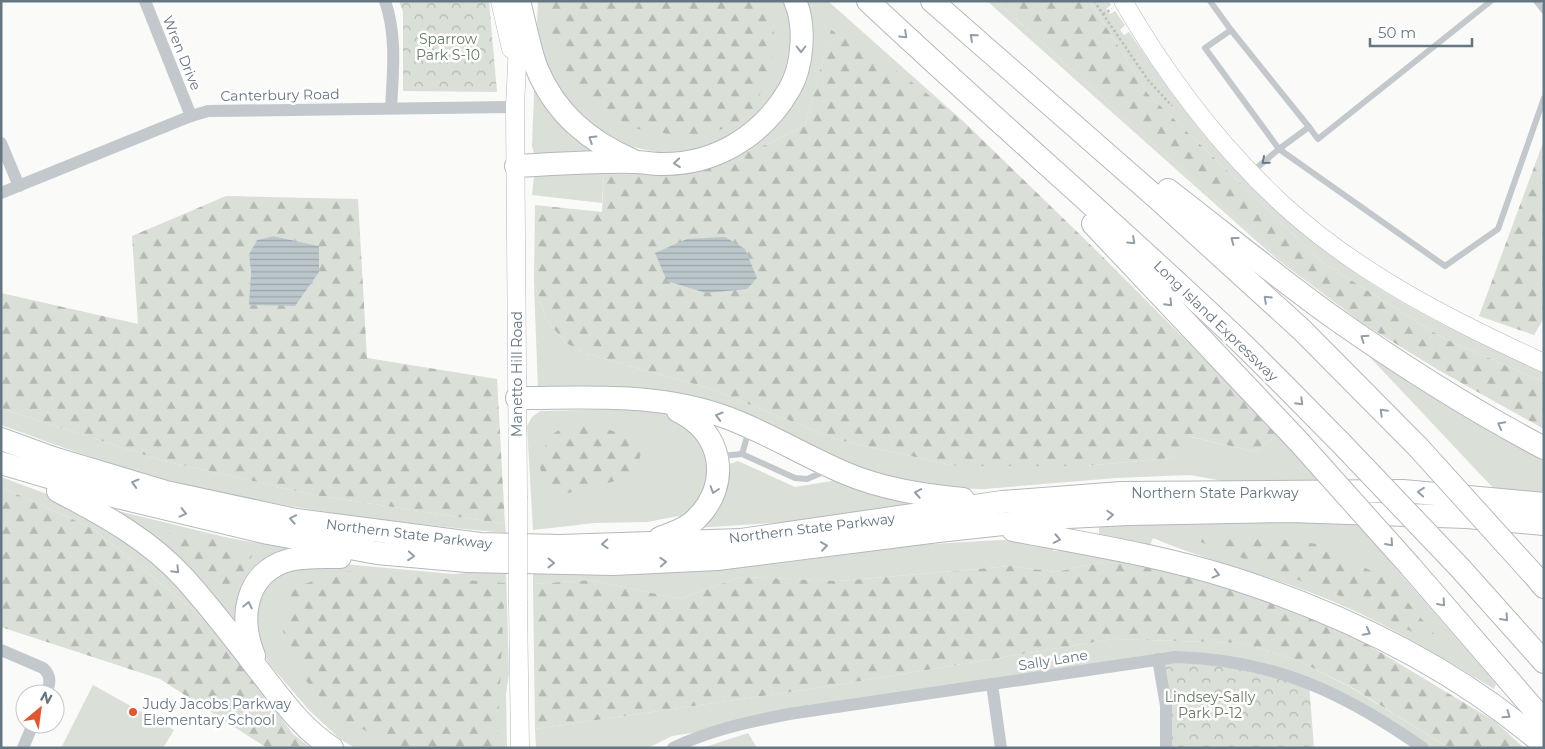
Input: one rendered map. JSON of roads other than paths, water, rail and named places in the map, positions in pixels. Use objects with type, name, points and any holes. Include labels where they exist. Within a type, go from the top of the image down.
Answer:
[{"type":"highway","points":[[519,1],[537,68],[564,115],[584,134],[635,162]]},
{"type":"highway","points":[[516,166],[635,162],[661,164],[696,161],[741,142],[761,126],[779,107],[794,82],[801,55],[799,10],[795,1]]},
{"type":"highway","name":"Long Island Expressway","points":[[868,1],[978,104],[1125,234],[1233,335],[1461,569],[1544,662]]},
{"type":"highway","points":[[932,1],[1158,199],[1287,317],[1418,447],[1538,581]]},
{"type":"highway","points":[[1009,69],[1335,319],[1408,369],[1465,404],[1544,448]]},
{"type":"highway","points":[[978,104],[1209,344],[1410,566],[1544,721]]},
{"type":"highway","points":[[517,401],[639,398],[675,402],[726,418],[834,468],[891,488],[941,497],[1002,502]]},
{"type":"highway","points":[[517,401],[637,404],[672,408],[689,416],[702,427],[710,437],[717,456],[719,472],[714,494],[706,508],[696,519],[684,527],[651,542]]},
{"type":"highway","name":"Northern State Parkway","points":[[1,438],[53,458],[166,492],[324,524],[480,544],[560,546],[741,540],[1002,502],[1121,494],[1403,491],[1544,504]]},
{"type":"highway","points":[[10,466],[121,525],[164,557],[185,579],[295,716],[313,734],[332,748]]},
{"type":"highway","name":"Northern State Parkway","points":[[10,466],[113,496],[268,534],[376,553],[468,561],[614,564],[717,559],[938,531],[1068,517],[1119,514],[1290,511],[1467,517],[1544,524]]},
{"type":"highway","points":[[992,526],[1169,562],[1234,579],[1291,598],[1353,625],[1412,656],[1512,718],[1544,746]]},
{"type":"highway","points":[[258,669],[245,626],[249,598],[263,575],[287,561],[300,558],[354,557],[376,553]]},
{"type":"main road","points":[[500,1],[517,73]]},
{"type":"main road","name":"Manetto Hill Road","points":[[519,1],[515,107],[520,748]]},
{"type":"main road","points":[[1127,3],[1147,43],[1184,96],[1279,202],[1380,277],[1467,327],[1544,363]]},
{"type":"street","name":"Wren Drive","points":[[145,1],[191,116]]},
{"type":"street","points":[[385,1],[391,23],[393,55],[391,108]]},
{"type":"street","name":"Canterbury Road","points":[[1,193],[191,116],[224,110],[515,107]]},
{"type":"street","points":[[1,143],[19,186]]},
{"type":"street","points":[[1,650],[44,668],[49,673],[49,684]]},
{"type":"street","name":"Sally Lane","points":[[673,748],[694,738],[732,725],[1158,659],[1207,658],[1248,664],[1293,676],[1353,702],[1424,748]]},
{"type":"street","points":[[1158,659],[1166,706],[1166,748]]},
{"type":"street","points":[[992,684],[1001,748]]},
{"type":"street","points":[[23,748],[29,734]]},
{"type":"lane","points":[[1210,1],[1318,139],[1491,1]]},
{"type":"lane","points":[[1536,1],[1544,11]]},
{"type":"lane","points":[[1231,30],[1205,48],[1279,149],[1445,266],[1498,229],[1544,98]]},
{"type":"lane","points":[[1251,173],[1309,127]]},
{"type":"lane","points":[[742,454],[750,428]]},
{"type":"lane","points":[[717,456],[742,454],[795,478],[807,479],[834,468]]},
{"type":"place","name":"Judy Jacobs Parkway Elementary School","points":[[133,712]]},
{"type":"park label","name":"Sparrow Park S-10","points":[[448,48]]},
{"type":"park label","name":"Lindsey-Sally Park P-12","points":[[1210,706]]}]
